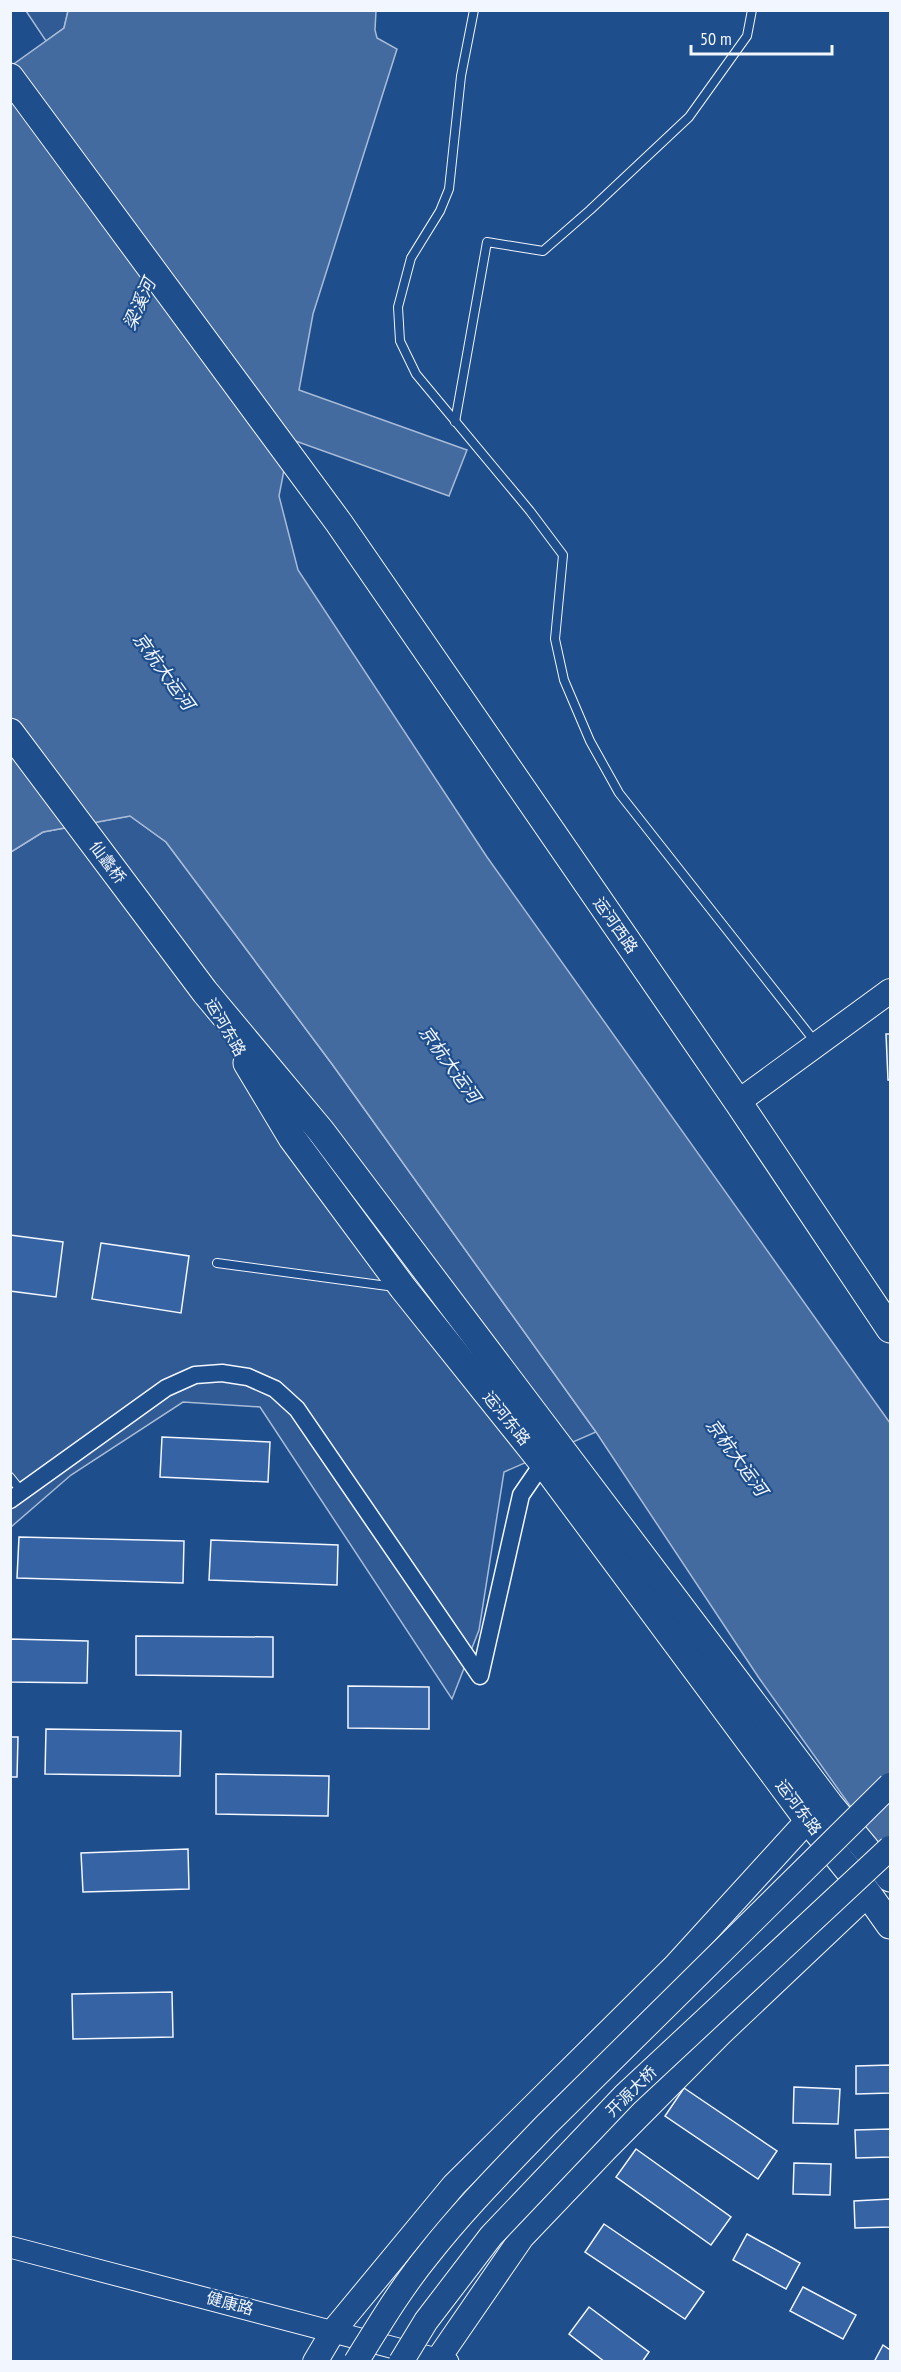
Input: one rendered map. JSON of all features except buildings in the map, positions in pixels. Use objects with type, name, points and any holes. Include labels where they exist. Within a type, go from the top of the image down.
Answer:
[{"type":"main road","name":"运河西路","points":[[10,77],[339,523],[738,1102],[891,1329]]},
{"type":"main road","name":"仙蠡桥","points":[[10,732],[205,992]]},
{"type":"main road","points":[[738,1102],[891,991]]},
{"type":"main road","name":"运河东路","points":[[205,992],[292,1138],[403,1288],[543,1463],[808,1820],[891,1925]]},
{"type":"main road","name":"运河东路","points":[[205,992],[321,1131],[822,1794],[891,1878]]},
{"type":"main road","points":[[356,2361],[428,2254],[496,2178],[546,2125],[891,1785]]},
{"type":"main road","points":[[315,2361],[334,2331],[454,2185],[675,1965],[808,1820]]},
{"type":"main road","name":"开源大桥","points":[[401,2361],[426,2321],[491,2236],[625,2095],[891,1848]]},
{"type":"main road","points":[[441,2361],[522,2237],[720,2034],[868,1894]]},
{"type":"street","points":[[16,1496],[166,1388],[195,1375],[222,1373],[248,1377],[275,1389],[297,1408],[480,1676],[521,1495],[543,1463]]},
{"type":"street","name":"健康路","points":[[10,2247],[441,2361]]},
{"type":"lane","points":[[474,10],[461,76],[449,189],[440,211],[411,258],[398,307],[400,341],[416,374],[563,555],[555,639],[564,680],[590,741],[619,793],[817,1044]]},
{"type":"lane","points":[[455,422],[487,242],[543,251],[590,210],[688,117],[747,36],[752,10]]},
{"type":"lane","points":[[217,1263],[403,1288]]},
{"type":"lane","points":[[10,1477],[16,1496]]},
{"type":"shaded area","points":[[26,11],[68,11],[64,28],[46,41]]},
{"type":"shaded area","points":[[130,816],[166,842],[332,1064],[596,1432],[504,1472],[479,1630],[452,1699],[260,1407],[183,1402],[71,1475],[11,1527],[11,852],[43,832]]},
{"type":"water","points":[[68,11],[376,11],[377,38],[397,49],[313,314],[299,390],[467,450],[449,496],[290,439],[279,496],[298,570],[487,857],[890,1423],[890,1862],[759,1678],[596,1432],[332,1064],[166,842],[130,816],[43,832],[11,852],[11,66],[64,28]]},
{"type":"water label","name":"梁溪河","points":[[139,304]]},
{"type":"water label","name":"京杭大运河","points":[[164,671]]},
{"type":"water label","name":"京杭大运河","points":[[450,1064]]},
{"type":"water label","name":"京杭大运河","points":[[737,1457]]}]
